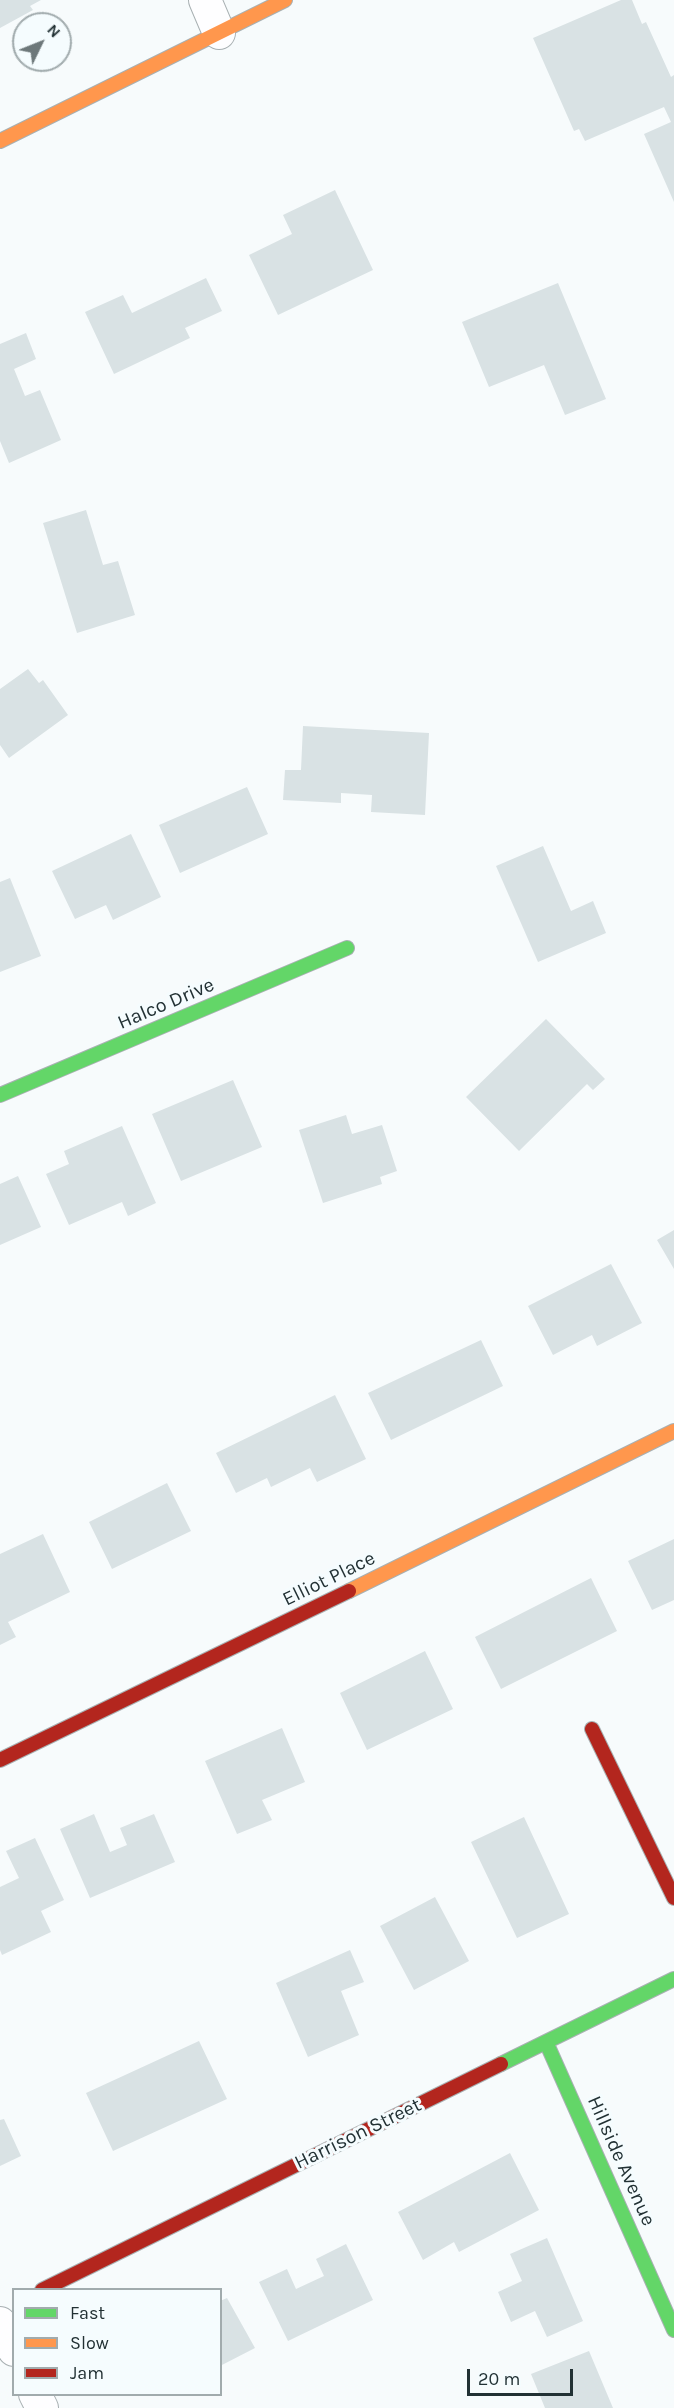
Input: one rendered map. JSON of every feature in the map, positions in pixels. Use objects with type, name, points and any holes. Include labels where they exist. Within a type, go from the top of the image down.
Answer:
[{"type":"street","points":[[205,0],[219,33]]},
{"type":"street","points":[[0,141],[285,0]]},
{"type":"street","name":"Halco Drive","points":[[0,1095],[347,948]]},
{"type":"street","name":"Elliot Place","points":[[0,1760],[144,1692],[674,1431]]},
{"type":"street","points":[[592,1729],[674,1898]]},
{"type":"street","name":"Harrison Street","points":[[44,2288],[674,1979]]},
{"type":"street","name":"Hillside Avenue","points":[[546,2042],[674,2330]]},
{"type":"street","points":[[0,2323],[12,2346]]},
{"type":"building","points":[[0,0],[41,0],[30,6],[33,10],[29,12],[12,12],[12,21],[0,28]]},
{"type":"building","points":[[621,0],[632,0],[642,24],[646,22],[671,77],[674,75],[674,202],[644,134],[671,122],[664,107],[585,141],[579,129],[574,131],[533,38]]},
{"type":"building","points":[[335,190],[373,270],[278,315],[249,255],[292,234],[283,215]]},
{"type":"building","points":[[206,278],[222,311],[185,328],[190,338],[114,374],[85,312],[123,295],[132,313]]},
{"type":"building","points":[[558,283],[606,399],[565,415],[544,365],[489,387],[462,322]]},
{"type":"building","points":[[26,333],[36,359],[14,369],[25,396],[40,390],[61,440],[9,463],[0,441],[0,344]]},
{"type":"building","points":[[86,510],[103,565],[118,561],[135,615],[77,633],[43,523]]},
{"type":"building","points":[[28,669],[39,683],[43,680],[68,715],[9,758],[0,745],[0,689]]},
{"type":"building","points":[[303,726],[429,733],[425,815],[371,812],[372,795],[341,793],[341,803],[283,800],[285,770],[301,770]]},
{"type":"building","points":[[247,787],[268,834],[180,873],[159,825]]},
{"type":"building","points":[[131,834],[161,897],[113,920],[106,905],[75,919],[52,871]]},
{"type":"building","points":[[543,846],[571,911],[593,901],[606,933],[538,962],[496,866]]},
{"type":"building","points":[[10,878],[41,956],[0,972],[0,882]]},
{"type":"building","points":[[546,1019],[605,1079],[593,1090],[587,1084],[519,1151],[466,1097]]},
{"type":"building","points":[[233,1080],[262,1147],[181,1181],[152,1114]]},
{"type":"building","points":[[346,1115],[352,1134],[382,1125],[397,1171],[380,1177],[382,1184],[323,1203],[299,1130]]},
{"type":"building","points":[[122,1126],[156,1203],[128,1216],[122,1202],[69,1225],[46,1174],[69,1164],[64,1151]]},
{"type":"building","points":[[18,1176],[41,1227],[0,1245],[0,1184]]},
{"type":"building","points":[[674,1230],[674,1269],[657,1240]]},
{"type":"building","points":[[611,1264],[642,1323],[597,1346],[592,1335],[553,1355],[528,1306]]},
{"type":"building","points":[[481,1340],[503,1386],[391,1440],[368,1393]]},
{"type":"building","points":[[335,1395],[366,1459],[317,1482],[310,1468],[271,1487],[267,1478],[236,1493],[216,1453]]},
{"type":"building","points":[[167,1483],[191,1531],[112,1569],[89,1522]]},
{"type":"building","points":[[43,1534],[70,1592],[8,1622],[16,1637],[0,1645],[0,1554]]},
{"type":"building","points":[[674,1539],[674,1600],[652,1610],[628,1561]]},
{"type":"building","points":[[591,1578],[617,1631],[501,1689],[475,1637]]},
{"type":"building","points":[[425,1651],[453,1709],[367,1750],[340,1693]]},
{"type":"building","points":[[282,1728],[305,1782],[262,1800],[272,1820],[237,1834],[205,1761]]},
{"type":"building","points":[[94,1814],[110,1852],[127,1845],[120,1828],[154,1814],[175,1862],[90,1898],[60,1829]]},
{"type":"building","points":[[524,1817],[569,1914],[517,1938],[471,1842]]},
{"type":"building","points":[[35,1838],[64,1900],[41,1911],[51,1932],[2,1955],[0,1950],[0,1887],[19,1878],[6,1851]]},
{"type":"building","points":[[435,1897],[469,1961],[414,1990],[380,1926]]},
{"type":"building","points":[[350,1950],[364,1982],[341,1991],[359,2035],[308,2057],[276,1983]]},
{"type":"building","points":[[199,2041],[227,2099],[113,2151],[86,2093]]},
{"type":"building","points":[[4,2119],[21,2156],[0,2166],[0,2120]]},
{"type":"building","points":[[510,2153],[539,2210],[459,2252],[454,2242],[423,2260],[398,2212]]},
{"type":"building","points":[[547,2238],[583,2321],[547,2337],[535,2311],[511,2322],[498,2292],[522,2281],[510,2254]]},
{"type":"building","points":[[346,2244],[373,2300],[288,2341],[259,2282],[287,2269],[296,2289],[324,2276],[316,2259]]},
{"type":"building","points":[[227,2298],[255,2348],[222,2365],[222,2300]]},
{"type":"building","points":[[589,2351],[613,2408],[545,2408],[531,2374]]},
{"type":"traffic: fast","points":[[0,1095],[347,948]]},
{"type":"traffic: fast","points":[[501,2064],[674,1979]]},
{"type":"traffic: fast","points":[[546,2042],[674,2330]]},
{"type":"traffic: slow","points":[[0,141],[285,0]]},
{"type":"traffic: slow","points":[[349,1591],[674,1431]]},
{"type":"traffic: jam","points":[[0,1760],[349,1591]]},
{"type":"traffic: jam","points":[[592,1729],[674,1898]]},
{"type":"traffic: jam","points":[[46,2288],[501,2064]]}]
